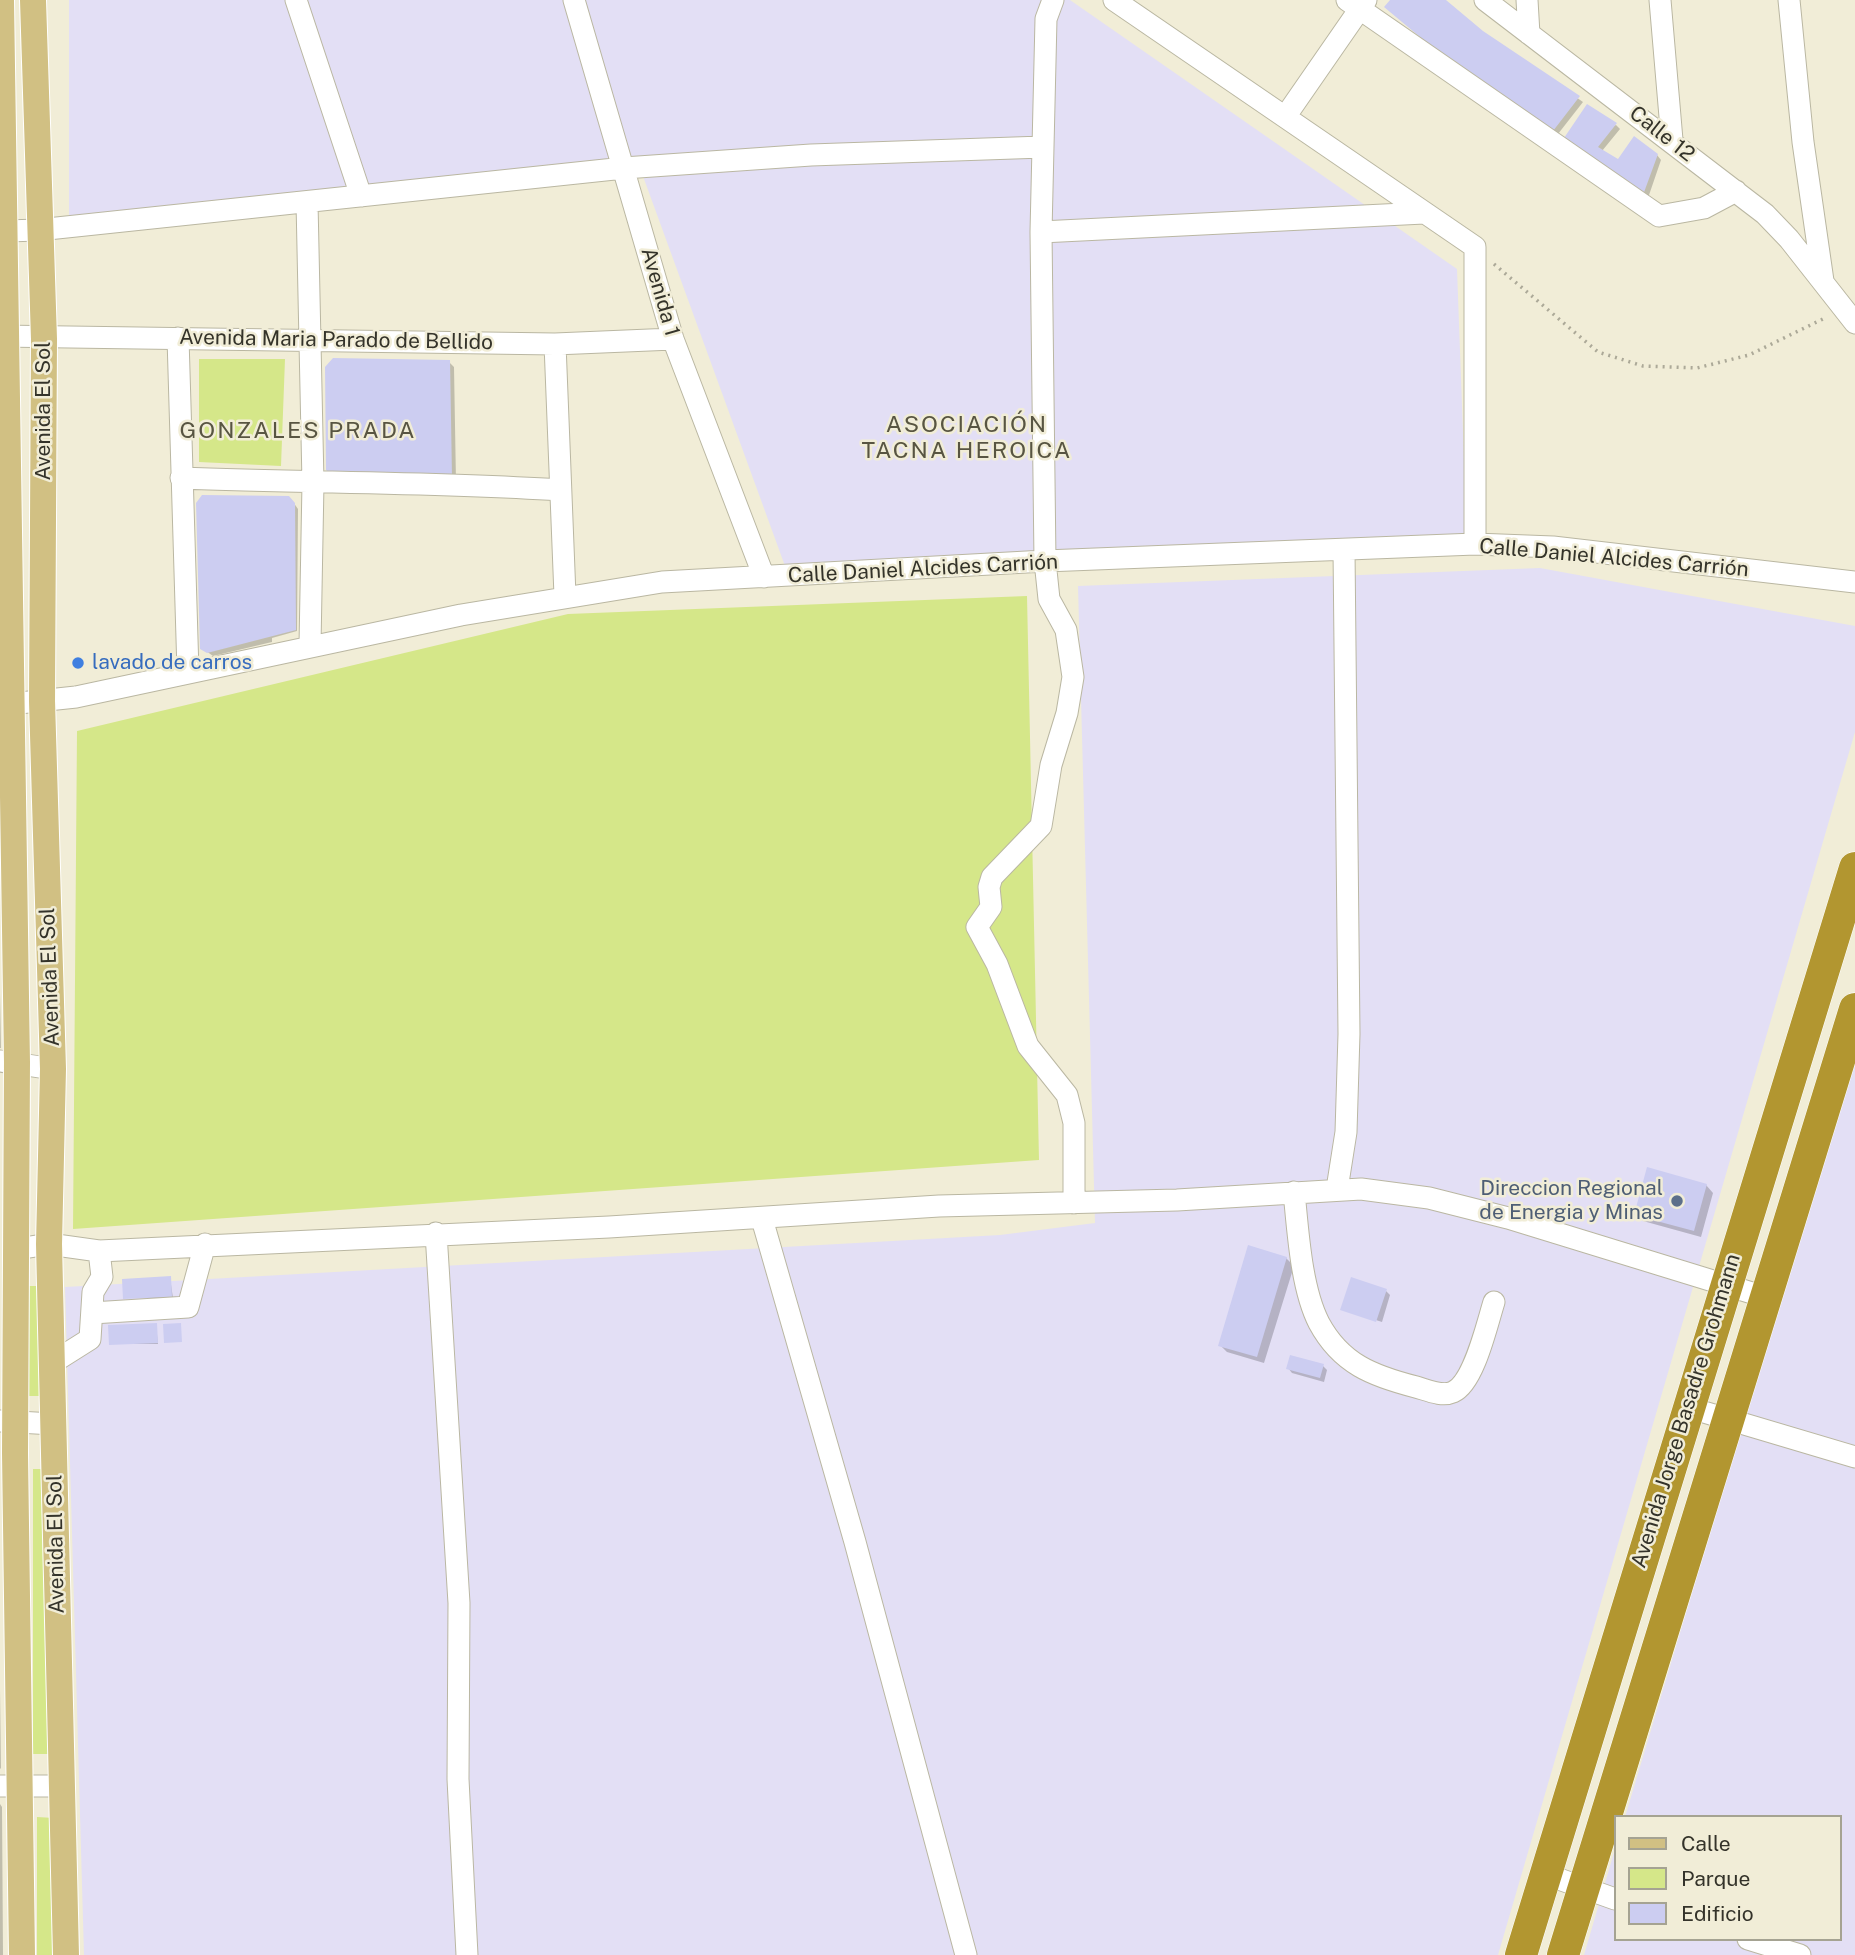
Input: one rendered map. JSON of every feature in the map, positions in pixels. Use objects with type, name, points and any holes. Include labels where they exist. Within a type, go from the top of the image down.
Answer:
[{"type":"highway","name":"Avenida Jorge Basadre Grohmann","points":[[1521,1955],[1724,1286],[1855,868]]},
{"type":"highway","name":"Avenida Jorge Basadre Grohmann","points":[[1563,1955],[1855,1009]]},
{"type":"main road","name":"Avenida El Sol","points":[[1,0],[6,231],[3,336],[8,1061],[17,1249],[8,1420],[9,1786],[22,1955]]},
{"type":"main road","name":"Avenida El Sol","points":[[33,0],[38,230],[44,339],[42,701],[53,1069],[49,1244],[66,1955]]},
{"type":"street","points":[[296,0],[360,196]]},
{"type":"street","name":"Avenida 1","points":[[575,0],[673,339],[764,578]]},
{"type":"street","points":[[1054,0],[1046,19],[1041,232],[1045,561],[1049,599],[1066,630],[1073,677],[1067,713],[1051,765],[1041,826],[992,877],[990,907],[977,927],[997,964],[1028,1046],[1067,1095],[1074,1123],[1074,1203]]},
{"type":"street","points":[[1114,0],[1475,247],[1475,544]]},
{"type":"street","name":"Calle 12","points":[[1485,0],[1672,140],[1765,214],[1789,239],[1850,316]]},
{"type":"street","points":[[1527,0],[1529,34]]},
{"type":"street","points":[[1660,0],[1672,140]]},
{"type":"street","points":[[1790,0],[1803,142],[1823,283]]},
{"type":"street","points":[[1285,117],[1358,3],[1659,216],[1704,208],[1736,191]]},
{"type":"street","points":[[6,231],[38,230],[624,168],[811,156],[1043,147]]},
{"type":"street","points":[[307,202],[313,483],[310,645]]},
{"type":"street","points":[[1041,232],[1424,213]]},
{"type":"street","name":"Avenida Maria Parado de Bellido","points":[[3,336],[44,339],[309,338],[555,344],[673,339]]},
{"type":"street","points":[[178,338],[188,672]]},
{"type":"street","points":[[555,344],[565,596]]},
{"type":"street","points":[[181,478],[313,483],[465,484],[559,490]]},
{"type":"street","name":"Calle Daniel Alcides Carrión","points":[[5,705],[76,697],[310,645],[565,596],[662,582],[1045,561],[1475,544],[1553,547],[1855,582]]},
{"type":"street","points":[[1337,1189],[1346,1132],[1349,1034],[1344,550]]},
{"type":"street","points":[[8,1061],[53,1069]]},
{"type":"street","points":[[17,1249],[49,1244],[99,1251],[762,1219],[876,1209],[1177,1200],[1337,1189],[1429,1198],[1508,1218],[1765,1297]]},
{"type":"street","points":[[1294,1192],[1299,1238],[1318,1320],[1334,1348],[1354,1365],[1375,1377],[1439,1393],[1453,1392],[1468,1378],[1494,1302]]},
{"type":"street","points":[[762,1219],[855,1542],[966,1955]]},
{"type":"street","points":[[436,1233],[458,1603],[458,1779],[467,1955]]},
{"type":"street","points":[[92,1313],[188,1307],[205,1244]]},
{"type":"street","points":[[52,1363],[90,1339],[93,1292],[102,1277],[99,1251]]},
{"type":"street","points":[[1688,1407],[1855,1457]]},
{"type":"street","points":[[8,1420],[53,1424]]},
{"type":"street","points":[[9,1786],[62,1786]]},
{"type":"street","points":[[1545,1874],[1583,1890],[1614,1899]]},
{"type":"street","points":[[1754,1941],[1800,1955]]},
{"type":"path","points":[[1475,247],[1598,352],[1643,366],[1697,368],[1749,355],[1850,316]]},
{"type":"shaded area","points":[[69,0],[1070,0],[1457,269],[1467,542],[785,566],[636,157],[69,219]]},
{"type":"shaded area","points":[[1540,568],[1855,626],[1855,732],[1498,1955],[84,1955],[65,1287],[1000,1235],[1095,1223],[1078,586]]},
{"type":"shaded area","points":[[1855,1047],[1855,1955],[1584,1955],[1614,1852],[1614,1941],[1841,1941],[1841,1815],[1626,1815]]},
{"type":"green space","points":[[199,359],[285,359],[281,466],[199,462]]},
{"type":"green space","points":[[1027,596],[1039,1160],[73,1229],[77,731],[568,614]]},
{"type":"green space","points":[[29,1286],[45,1286],[44,1396],[28,1396]]},
{"type":"green space","points":[[33,1469],[47,1469],[55,1754],[33,1754]]},
{"type":"green space","points":[[37,1817],[54,1818],[59,1955],[37,1955]]},
{"type":"building","points":[[1390,0],[1446,0],[1483,31],[1580,96],[1553,131],[1438,52],[1384,7]]},
{"type":"building","points":[[1587,104],[1617,123],[1598,147],[1618,159],[1634,136],[1658,154],[1643,195],[1564,138]]},
{"type":"building","points":[[333,358],[450,360],[452,479],[335,478],[326,470],[325,367]]},
{"type":"building","points":[[202,495],[289,496],[295,503],[296,630],[207,653],[200,649],[196,503]]},
{"type":"building","points":[[1647,1167],[1707,1184],[1694,1231],[1634,1215]]},
{"type":"building","points":[[1248,1245],[1287,1257],[1257,1357],[1218,1346]]},
{"type":"building","points":[[171,1276],[172,1297],[123,1299],[122,1279]]},
{"type":"building","points":[[1351,1277],[1387,1289],[1376,1322],[1340,1310]]},
{"type":"building","points":[[157,1323],[158,1343],[109,1345],[108,1325]]},
{"type":"building","points":[[181,1323],[182,1342],[164,1343],[163,1324]]},
{"type":"building","points":[[1290,1355],[1324,1364],[1320,1378],[1286,1369]]},
{"type":"place","name":"lavado de carros","points":[[78,663]]},
{"type":"place","name":"Direccion Regional de Energia y Minas","points":[[1677,1201]]},
{"type":"district","name":"GONZALES PRADA","points":[[298,431]]},
{"type":"district","name":"ASOCIACIÓN TACNA HEROICA","points":[[967,438]]}]
